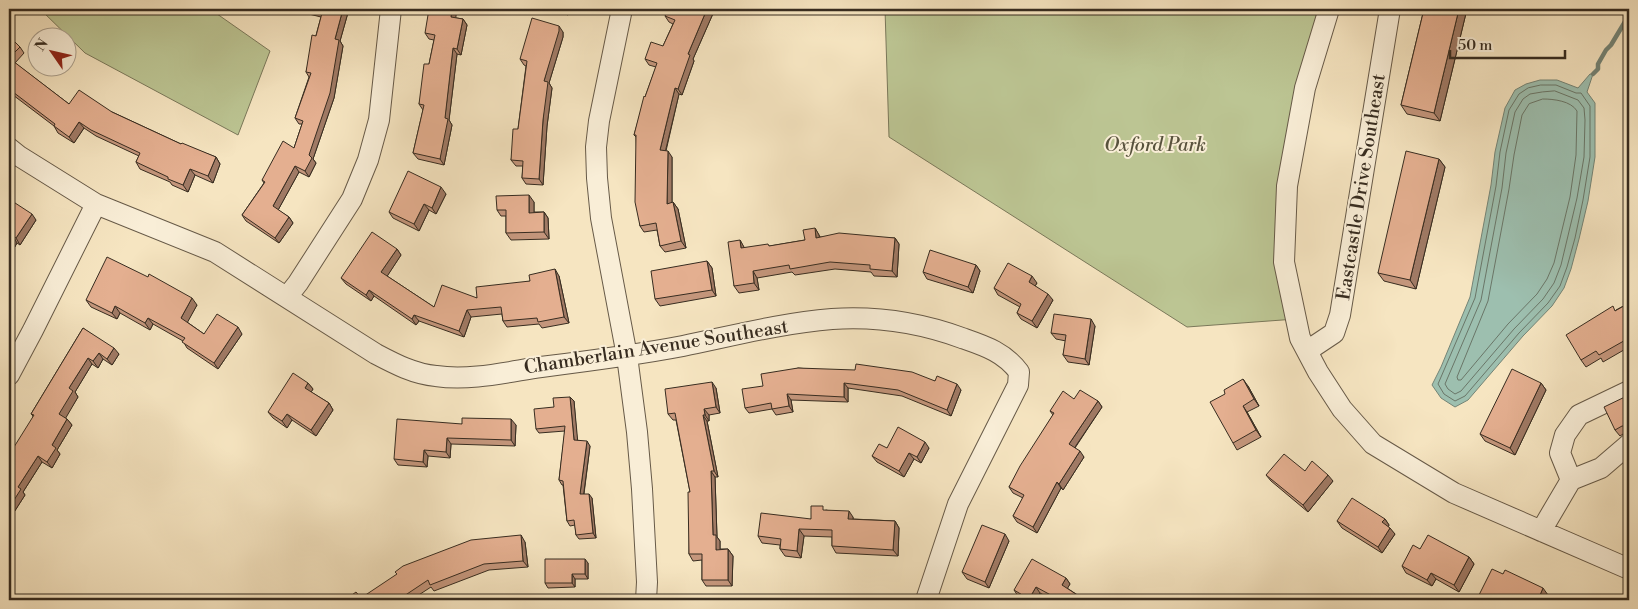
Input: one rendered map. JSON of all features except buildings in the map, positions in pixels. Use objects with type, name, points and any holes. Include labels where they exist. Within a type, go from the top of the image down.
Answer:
[{"type":"street","points":[[287,297],[352,199],[368,160],[379,120],[391,9]]},
{"type":"street","points":[[622,9],[599,121],[596,147],[601,218],[627,356],[637,432],[642,489],[646,600]]},
{"type":"street","points":[[1329,9],[1305,88],[1287,186],[1284,262],[1300,338],[1318,372],[1342,409],[1374,444],[1454,493],[1629,568]]},
{"type":"street","name":"Eastcastle Drive Southeast","points":[[1307,351],[1334,333],[1340,315],[1390,9]]},
{"type":"street","name":"Chamberlain Avenue Southeast","points":[[9,148],[96,204],[215,252],[376,354],[402,368],[436,376],[467,377],[627,356],[833,319],[879,320],[914,324],[952,334],[993,349],[1011,362],[1019,372],[1018,385],[958,504],[926,600]]},
{"type":"street","points":[[9,374],[96,204]]},
{"type":"street","points":[[1571,480],[1560,453],[1564,435],[1579,415],[1629,391]]},
{"type":"street","points":[[1541,530],[1571,480],[1601,468],[1629,444]]},
{"type":"green space","points":[[40,9],[210,9],[270,51],[238,135],[85,53],[78,46],[78,28],[59,28]]},
{"type":"green space","name":"Oxford Park","points":[[885,9],[1332,9],[1287,186],[1296,319],[1187,327],[889,137]]},
{"type":"water","points":[[1590,74],[1593,74],[1587,92],[1595,103],[1595,157],[1588,201],[1571,269],[1564,288],[1552,306],[1523,336],[1468,400],[1455,407],[1441,398],[1432,385],[1470,297],[1491,185],[1495,152],[1505,108],[1515,90],[1526,84],[1540,80],[1557,80],[1578,88]]},
{"type":"waterway","points":[[1593,74],[1598,69],[1598,64],[1606,50],[1629,15]]}]
